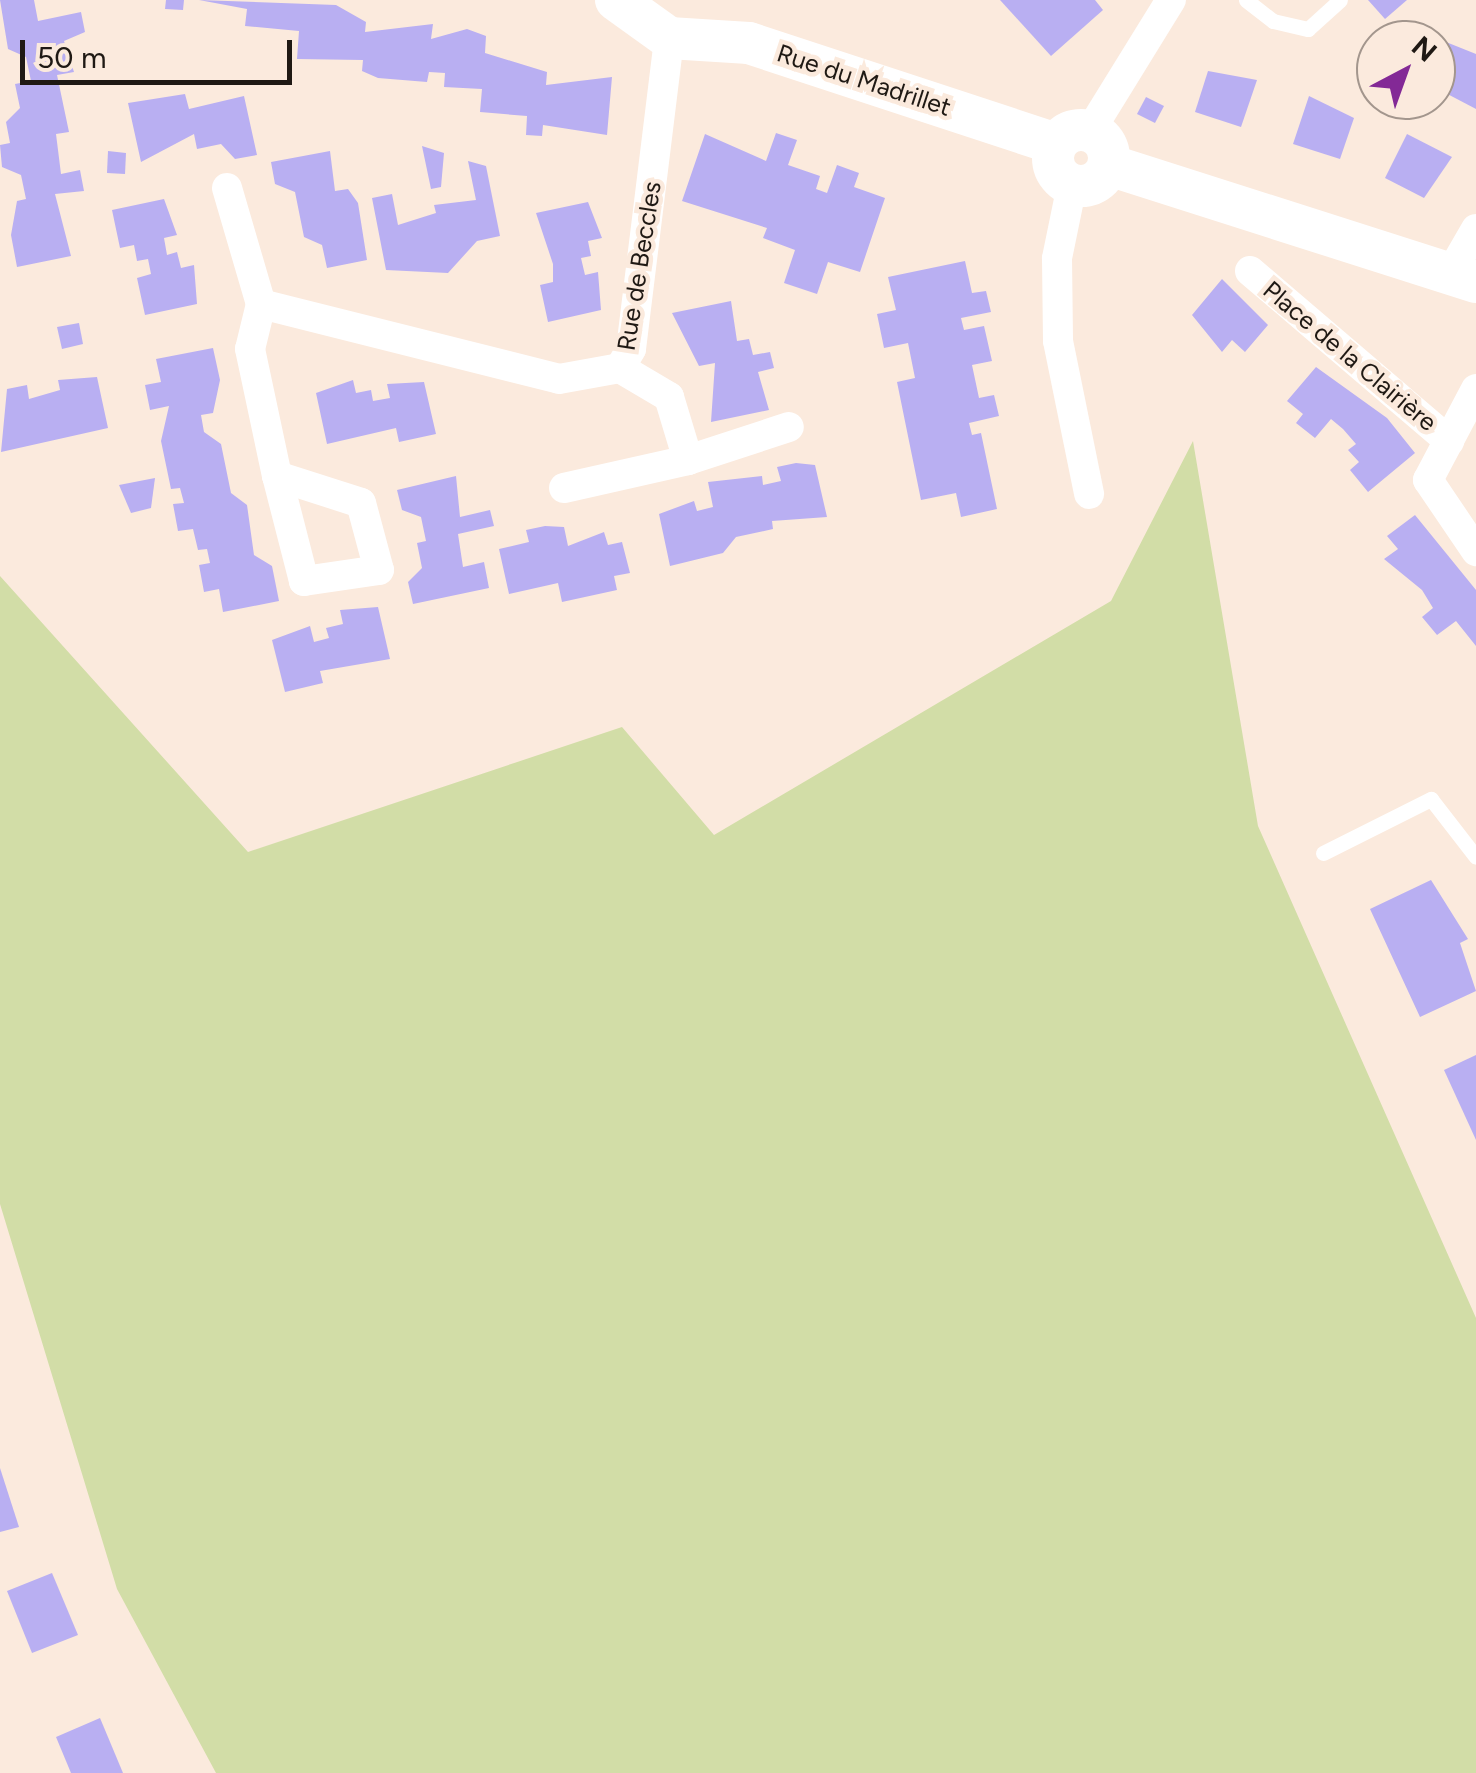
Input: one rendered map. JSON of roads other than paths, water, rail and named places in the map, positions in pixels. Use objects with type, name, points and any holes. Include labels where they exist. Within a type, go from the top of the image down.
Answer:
[{"type":"street","points":[[616,0],[669,38]]},
{"type":"street","points":[[1089,494],[1058,341],[1057,258],[1072,185],[1053,164],[1085,147],[1171,0]]},
{"type":"street","name":"Rue du Madrillet","points":[[669,38],[749,43],[1085,147],[1463,278]]},
{"type":"street","name":"Rue de Beccles","points":[[261,304],[559,379],[620,368],[631,349],[669,38]]},
{"type":"street","points":[[227,188],[261,304],[250,349],[277,476]]},
{"type":"street","points":[[1463,278],[1476,229]]},
{"type":"street","name":"Place de la Clairière","points":[[1250,271],[1449,441]]},
{"type":"street","points":[[620,368],[668,396],[688,460]]},
{"type":"street","name":"Place de la Clairière","points":[[1476,389],[1428,480],[1476,551]]},
{"type":"street","points":[[564,488],[688,460],[789,427]]},
{"type":"lane","points":[[1246,0],[1273,21],[1308,29],[1340,0]]},
{"type":"lane","points":[[1323,853],[1431,799],[1476,857]]}]
